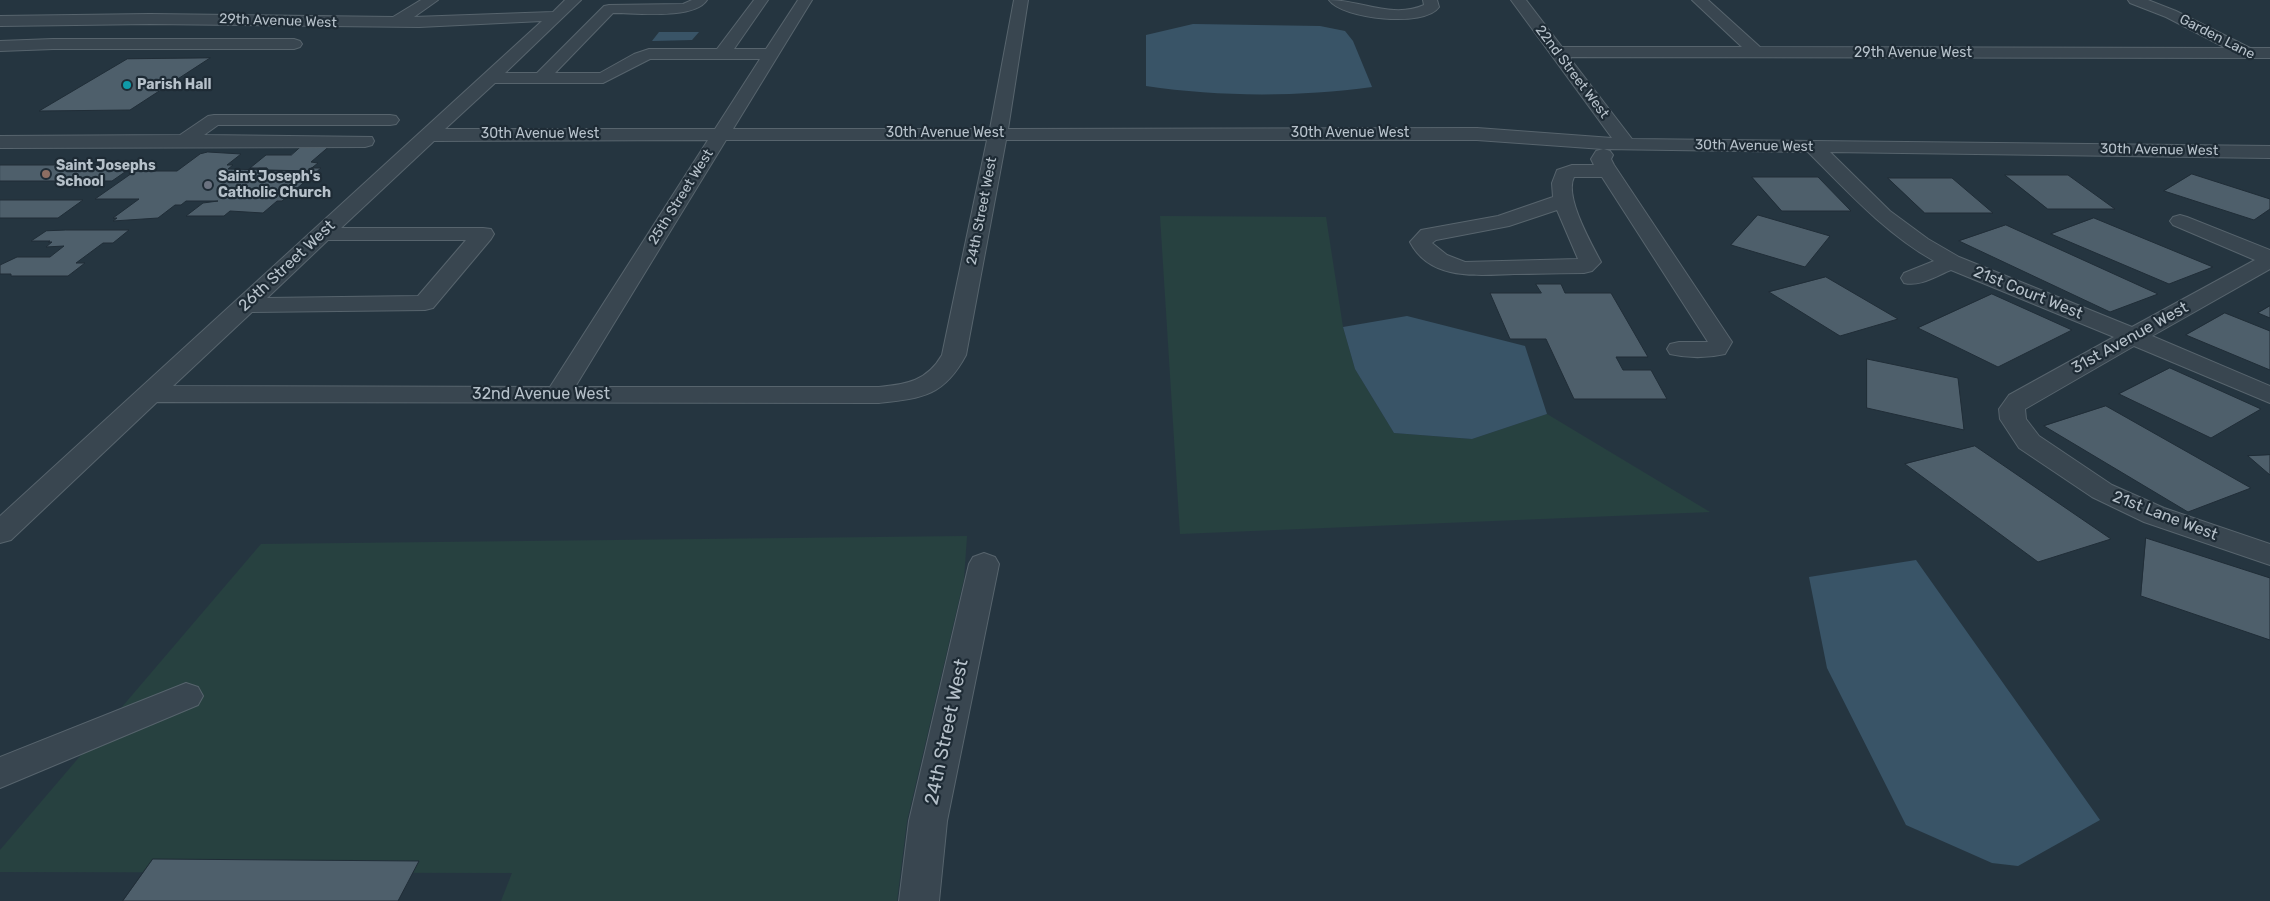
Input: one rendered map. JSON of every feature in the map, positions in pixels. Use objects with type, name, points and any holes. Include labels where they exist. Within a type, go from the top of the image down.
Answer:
[{"type":"street","points":[[396,22],[431,0]]},
{"type":"street","name":"29th Avenue West","points":[[0,21],[208,19],[396,22],[614,5],[684,8],[696,4],[700,0]]},
{"type":"street","points":[[722,54],[760,0]]},
{"type":"street","name":"25th Street West","points":[[558,394],[805,0]]},
{"type":"street","name":"24th Street West","points":[[931,384],[946,371],[954,355],[998,133],[1021,0]]},
{"type":"street","points":[[1336,0],[1353,8],[1392,14],[1425,11],[1432,7],[1430,0]]},
{"type":"street","name":"22nd Street West","points":[[1518,0],[1557,52],[1616,144]]},
{"type":"street","points":[[1699,0],[1756,52]]},
{"type":"street","name":"Garden Lane","points":[[2134,0],[2171,14],[2270,64]]},
{"type":"street","points":[[208,19],[243,4]]},
{"type":"street","points":[[541,78],[614,5]]},
{"type":"street","points":[[32,22],[63,7]]},
{"type":"street","name":"26th Street West","points":[[0,533],[322,234],[409,126],[490,78],[573,9]]},
{"type":"street","points":[[0,46],[36,44],[294,44]]},
{"type":"street","name":"29th Avenue West","points":[[1557,52],[2270,53]]},
{"type":"street","points":[[490,78],[603,78],[640,57],[649,54],[771,54]]},
{"type":"street","name":"30th Avenue West","points":[[184,141],[214,120],[721,134],[1477,134],[1616,144],[2268,153]]},
{"type":"street","points":[[0,142],[365,141]]},
{"type":"street","points":[[1616,144],[1601,159],[1720,342],[1716,349],[1679,350]]},
{"type":"street","name":"21st Court West","points":[[1813,146],[1883,214],[1920,244],[1951,262],[2132,336],[2270,396]]},
{"type":"street","points":[[1565,200],[1502,222],[1429,235],[1421,242],[1424,250],[1448,265],[1464,269],[1584,266],[1590,262],[1568,216],[1562,179],[1564,174],[1572,171],[1608,171]]},
{"type":"street","points":[[2180,221],[2270,259]]},
{"type":"street","points":[[245,305],[426,303],[483,234],[322,234]]},
{"type":"street","name":"31st Avenue West","points":[[2019,430],[2013,419],[2012,409],[2018,401],[2270,259]]},
{"type":"street","points":[[1912,278],[1951,262]]},
{"type":"street","name":"32nd Avenue West","points":[[150,394],[879,395],[910,392],[931,384]]},
{"type":"street","name":"21st Lane West","points":[[2019,430],[2045,454],[2124,502],[2154,515],[2270,555]]},
{"type":"street","name":"24th Street West","points":[[919,901],[928,821],[984,564]]},
{"type":"street","points":[[0,773],[186,696]]},
{"type":"green space","points":[[1160,216],[1326,217],[1343,327],[1355,369],[1394,433],[1472,439],[1547,414],[1710,512],[1180,534]]},
{"type":"green space","points":[[967,536],[964,579],[907,821],[897,901],[501,901],[512,873],[0,872],[0,850],[261,544]]},
{"type":"water","points":[[1193,24],[1320,26],[1345,31],[1353,41],[1372,87],[1316,93],[1230,94],[1146,86],[1146,35]]},
{"type":"water","points":[[659,32],[699,32],[692,40],[652,41]]},
{"type":"water","points":[[1407,316],[1525,346],[1547,414],[1472,439],[1394,433],[1355,369],[1343,327]]},
{"type":"water","points":[[1916,560],[2100,820],[2018,866],[1992,863],[1906,825],[1827,668],[1809,577]]},
{"type":"building","name":"Parish Hall","points":[[210,58],[130,110],[39,111],[127,59]]},
{"type":"building","points":[[304,144],[332,144],[311,162],[318,163],[308,171],[266,171],[267,168],[250,168],[266,155],[291,155]]},
{"type":"building","name":"Saint Joseph's Catholic Church","points":[[208,152],[241,154],[227,165],[233,165],[228,169],[308,171],[311,168],[321,168],[282,201],[277,201],[263,213],[230,211],[224,216],[186,216],[203,203],[218,201],[186,201],[181,205],[175,205],[158,218],[113,221],[117,218],[113,218],[139,199],[95,199],[135,171],[177,171],[200,154]]},
{"type":"building","points":[[0,165],[135,165],[112,181],[0,181]]},
{"type":"building","points":[[2192,174],[2270,199],[2270,209],[2254,220],[2164,191]]},
{"type":"building","points":[[2005,175],[2068,175],[2115,209],[2048,209]]},
{"type":"building","points":[[1752,177],[1818,177],[1851,211],[1782,211]]},
{"type":"building","points":[[1888,178],[1952,178],[1993,213],[1925,213]]},
{"type":"building","points":[[0,200],[83,200],[58,218],[0,218]]},
{"type":"building","points":[[1758,215],[1830,236],[1805,267],[1731,245]]},
{"type":"building","points":[[2094,218],[2213,267],[2169,284],[2051,234]]},
{"type":"building","points":[[2006,225],[2158,294],[2110,312],[1959,241]]},
{"type":"building","points":[[129,230],[113,243],[103,243],[76,263],[85,263],[68,276],[11,276],[11,274],[0,274],[0,265],[17,257],[50,257],[64,246],[46,247],[52,242],[31,241],[46,231]]},
{"type":"building","points":[[1826,277],[1898,319],[1840,336],[1769,292]]},
{"type":"building","points":[[1536,284],[1561,284],[1565,293],[1611,293],[1648,357],[1616,357],[1623,370],[1651,370],[1667,399],[1574,399],[1546,339],[1510,339],[1490,293],[1541,293]]},
{"type":"building","points":[[1992,294],[2072,330],[1998,367],[1918,328]]},
{"type":"building","points":[[2270,306],[2270,318],[2258,313]]},
{"type":"building","points":[[2225,313],[2270,331],[2270,370],[2186,335]]},
{"type":"building","points":[[1867,359],[1958,378],[1964,430],[1867,408]]},
{"type":"building","points":[[2170,368],[2261,409],[2211,438],[2119,394]]},
{"type":"building","points":[[2106,406],[2251,488],[2188,512],[2044,426]]},
{"type":"building","points":[[1975,446],[2111,539],[2038,562],[1905,464]]},
{"type":"building","points":[[2270,455],[2270,475],[2248,456]]},
{"type":"building","points":[[2146,538],[2270,578],[2270,640],[2141,596]]},
{"type":"building","points":[[153,859],[419,861],[398,901],[123,901]]},
{"type":"place","name":"Parish Hall","points":[[127,85]]},
{"type":"place","name":"Saint Josephs School","points":[[46,174]]},
{"type":"place","name":"Saint Joseph's Catholic Church","points":[[208,185]]}]
